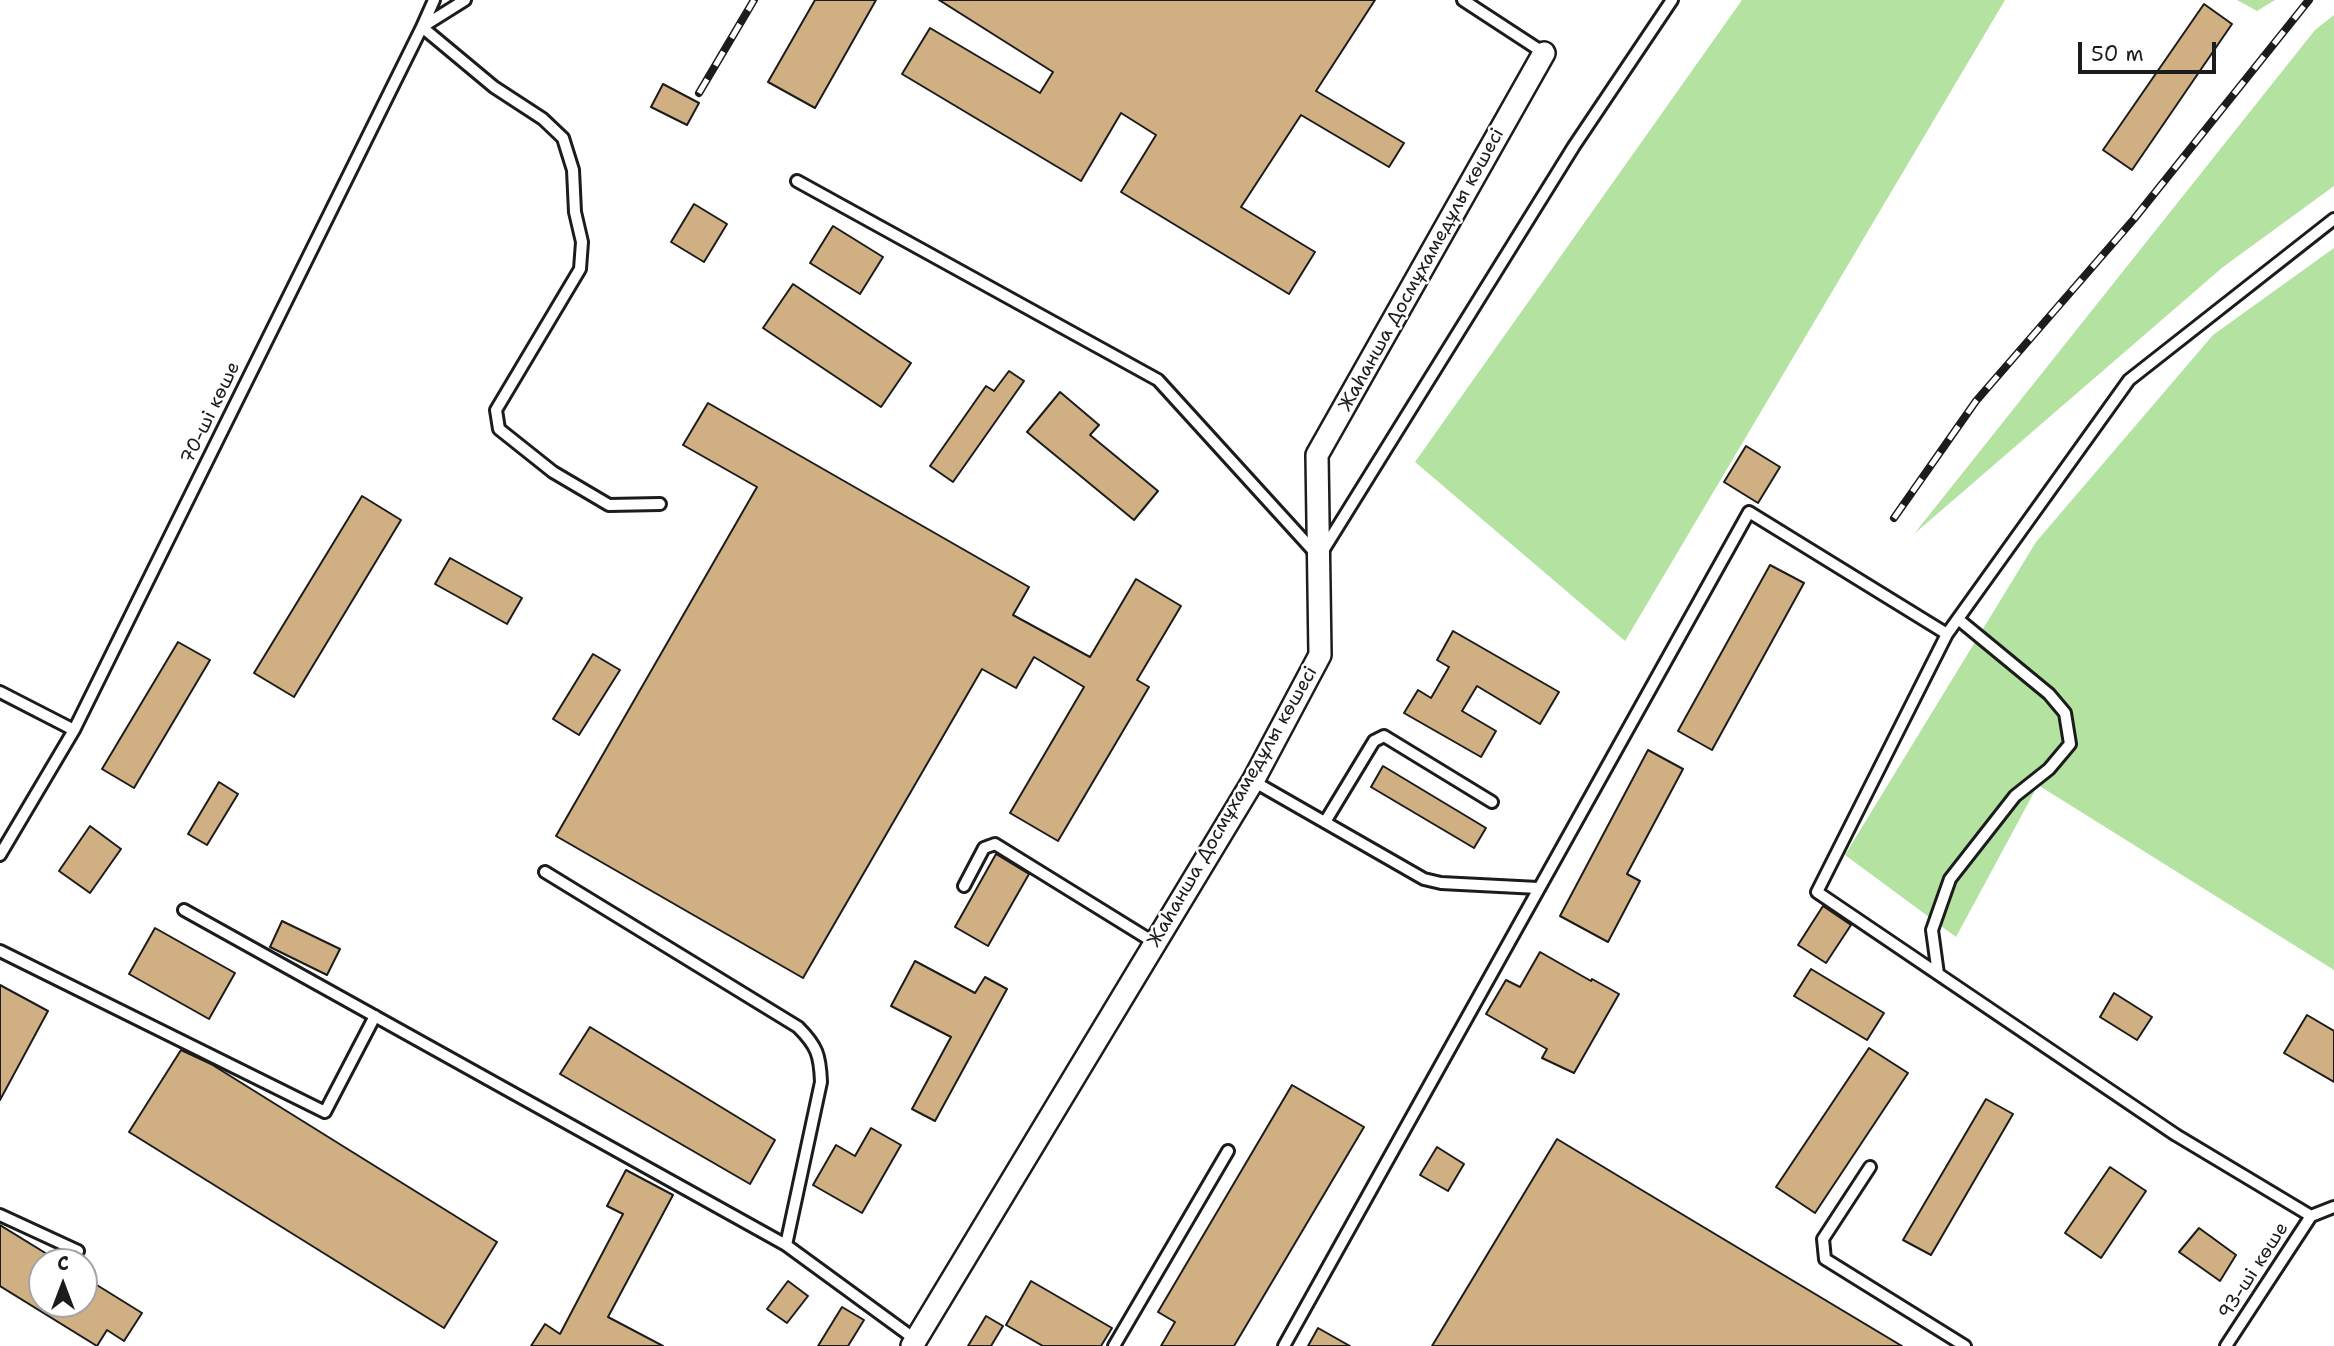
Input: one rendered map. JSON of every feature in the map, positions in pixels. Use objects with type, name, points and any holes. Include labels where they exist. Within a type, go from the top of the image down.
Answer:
[{"type":"street","name":"Жаһанша Досмұхамедұлы көшесі","points":[[914,1343],[1253,781],[1320,655],[1317,455],[1544,53]]},
{"type":"lane","name":"70-ші көше","points":[[0,855],[74,730],[434,0]]},
{"type":"lane","points":[[465,0],[422,27],[494,87],[543,119],[563,138],[573,170],[575,212],[582,242],[580,269],[496,410],[499,429],[553,472],[609,505],[660,504]]},
{"type":"lane","points":[[1463,0],[1544,53]]},
{"type":"lane","points":[[797,181],[1158,380],[1319,557],[1574,146],[1672,0]]},
{"type":"lane","points":[[2334,219],[2129,380],[1947,634],[1816,892],[2176,1135],[2312,1216],[2334,1208]]},
{"type":"lane","points":[[1284,1346],[1749,512],[1947,634]]},
{"type":"lane","points":[[1938,974],[1932,930],[1950,879],[2015,796],[2049,769],[2070,744],[2065,713],[2049,694],[1958,619]]},
{"type":"lane","points":[[0,692],[74,730]]},
{"type":"lane","points":[[1325,822],[1374,741],[1384,736],[1492,803]]},
{"type":"lane","points":[[1253,781],[1424,879],[1441,883],[1538,888]]},
{"type":"lane","points":[[964,886],[984,848],[995,844],[1155,943]]},
{"type":"lane","points":[[545,872],[798,1027],[811,1040],[820,1058],[821,1082],[786,1245]]},
{"type":"lane","points":[[184,909],[786,1245],[914,1343]]},
{"type":"lane","points":[[0,951],[325,1112],[375,1016]]},
{"type":"lane","points":[[1114,1346],[1228,1151]]},
{"type":"lane","points":[[1870,1167],[1823,1239],[1825,1259],[1965,1346]]},
{"type":"lane","points":[[0,1214],[72,1248]]},
{"type":"lane","name":"93-ші көше","points":[[2226,1346],[2312,1216]]},
{"type":"green space","points":[[1742,0],[2005,0],[1625,641],[1415,462]]},
{"type":"green space","points":[[2237,0],[2275,0],[2257,11]]},
{"type":"green space","points":[[2334,15],[2334,186],[2223,267],[1914,534],[2315,30]]},
{"type":"green space","points":[[2334,248],[2334,970],[2038,785],[1956,937],[1845,855],[2036,542],[2213,335]]},
{"type":"building","points":[[815,0],[876,0],[815,108],[768,82]]},
{"type":"building","points":[[939,0],[1375,0],[1316,91],[1404,143],[1389,167],[1301,115],[1241,207],[1315,252],[1289,294],[1121,192],[1156,135],[1121,113],[1081,181],[902,74],[930,28],[1040,93],[1053,72]]},
{"type":"building","points":[[2204,4],[2232,24],[2132,170],[2103,150]]},
{"type":"building","points":[[663,84],[699,103],[687,125],[651,107]]},
{"type":"building","points":[[694,204],[727,224],[704,262],[671,242]]},
{"type":"building","points":[[833,226],[883,257],[860,294],[810,263]]},
{"type":"building","points":[[793,284],[911,363],[881,407],[763,328]]},
{"type":"building","points":[[1009,371],[1024,381],[953,482],[930,466],[986,386],[994,391]]},
{"type":"building","points":[[1060,392],[1099,425],[1090,435],[1158,491],[1134,520],[1027,432]]},
{"type":"building","points":[[708,403],[1029,587],[1013,615],[1090,657],[1136,579],[1181,606],[1137,680],[1149,687],[1058,841],[1010,813],[1084,687],[1034,657],[1016,688],[982,669],[803,978],[556,836],[757,487],[683,445]]},
{"type":"building","points":[[1746,446],[1780,467],[1758,503],[1724,482]]},
{"type":"building","points":[[362,496],[401,520],[294,697],[254,673]]},
{"type":"building","points":[[450,558],[522,598],[507,624],[435,584]]},
{"type":"building","points":[[1770,565],[1804,583],[1712,750],[1678,731]]},
{"type":"building","points":[[1453,631],[1559,692],[1540,724],[1477,686],[1462,711],[1496,731],[1481,757],[1404,713],[1418,690],[1431,698],[1449,667],[1437,660]]},
{"type":"building","points":[[178,642],[210,660],[134,788],[102,769]]},
{"type":"building","points":[[593,654],[620,670],[579,735],[553,719]]},
{"type":"building","points":[[1648,750],[1683,769],[1627,874],[1640,881],[1608,942],[1560,916]]},
{"type":"building","points":[[1383,766],[1486,828],[1474,848],[1371,787]]},
{"type":"building","points":[[219,782],[238,794],[207,845],[188,834]]},
{"type":"building","points":[[90,826],[121,849],[90,893],[59,871]]},
{"type":"building","points":[[996,854],[1029,874],[988,946],[955,927]]},
{"type":"building","points":[[1823,906],[1851,925],[1826,963],[1798,945]]},
{"type":"building","points":[[282,921],[340,949],[327,975],[270,947]]},
{"type":"building","points":[[155,928],[235,973],[209,1019],[129,974]]},
{"type":"building","points":[[1540,952],[1619,994],[1574,1073],[1542,1058],[1547,1049],[1486,1014],[1506,980],[1520,987]]},
{"type":"building","points":[[915,961],[975,993],[985,977],[1007,989],[935,1121],[912,1109],[951,1037],[891,1006]]},
{"type":"building","points":[[1811,969],[1884,1013],[1867,1040],[1794,996]]},
{"type":"building","points":[[0,985],[48,1011],[0,1100]]},
{"type":"building","points":[[2114,993],[2152,1017],[2137,1040],[2100,1017]]},
{"type":"building","points":[[2307,1015],[2334,1031],[2334,1082],[2284,1053]]},
{"type":"building","points":[[590,1027],[775,1140],[750,1184],[560,1074]]},
{"type":"building","points":[[1869,1048],[1908,1073],[1815,1213],[1776,1187]]},
{"type":"building","points":[[181,1050],[211,1064],[497,1242],[444,1328],[129,1132]]},
{"type":"building","points":[[1292,1085],[1364,1127],[1234,1346],[1161,1346],[1175,1322],[1158,1312]]},
{"type":"building","points":[[1986,1099],[2013,1114],[1931,1255],[1903,1240]]},
{"type":"building","points":[[871,1128],[901,1145],[862,1213],[813,1185],[836,1145],[855,1156]]},
{"type":"building","points":[[1557,1139],[1640,1189],[1902,1346],[1432,1346]]},
{"type":"building","points":[[1437,1147],[1464,1164],[1448,1191],[1420,1175]]},
{"type":"building","points":[[2110,1167],[2146,1191],[2101,1258],[2065,1233]]},
{"type":"building","points":[[626,1170],[673,1195],[608,1317],[663,1346],[531,1346],[545,1324],[560,1334],[623,1214],[607,1206]]},
{"type":"building","points":[[0,1225],[37,1248],[28,1248],[28,1303],[0,1286]]},
{"type":"building","points":[[2199,1228],[2236,1255],[2220,1281],[2179,1252]]},
{"type":"building","points":[[788,1281],[808,1296],[787,1323],[767,1309]]},
{"type":"building","points":[[1031,1281],[1112,1328],[1101,1346],[1043,1346],[1006,1325]]},
{"type":"building","points":[[98,1286],[142,1313],[124,1341],[107,1330],[97,1346],[52,1318],[98,1318]]},
{"type":"building","points":[[842,1307],[864,1320],[848,1346],[818,1346]]},
{"type":"building","points":[[986,1316],[1003,1326],[991,1346],[968,1346]]},
{"type":"building","points":[[1318,1328],[1350,1346],[1308,1346]]},
{"type":"railway","points":[[699,93],[754,0]]},
{"type":"railway","points":[[1894,518],[1976,401],[2134,219],[2309,0]]}]
